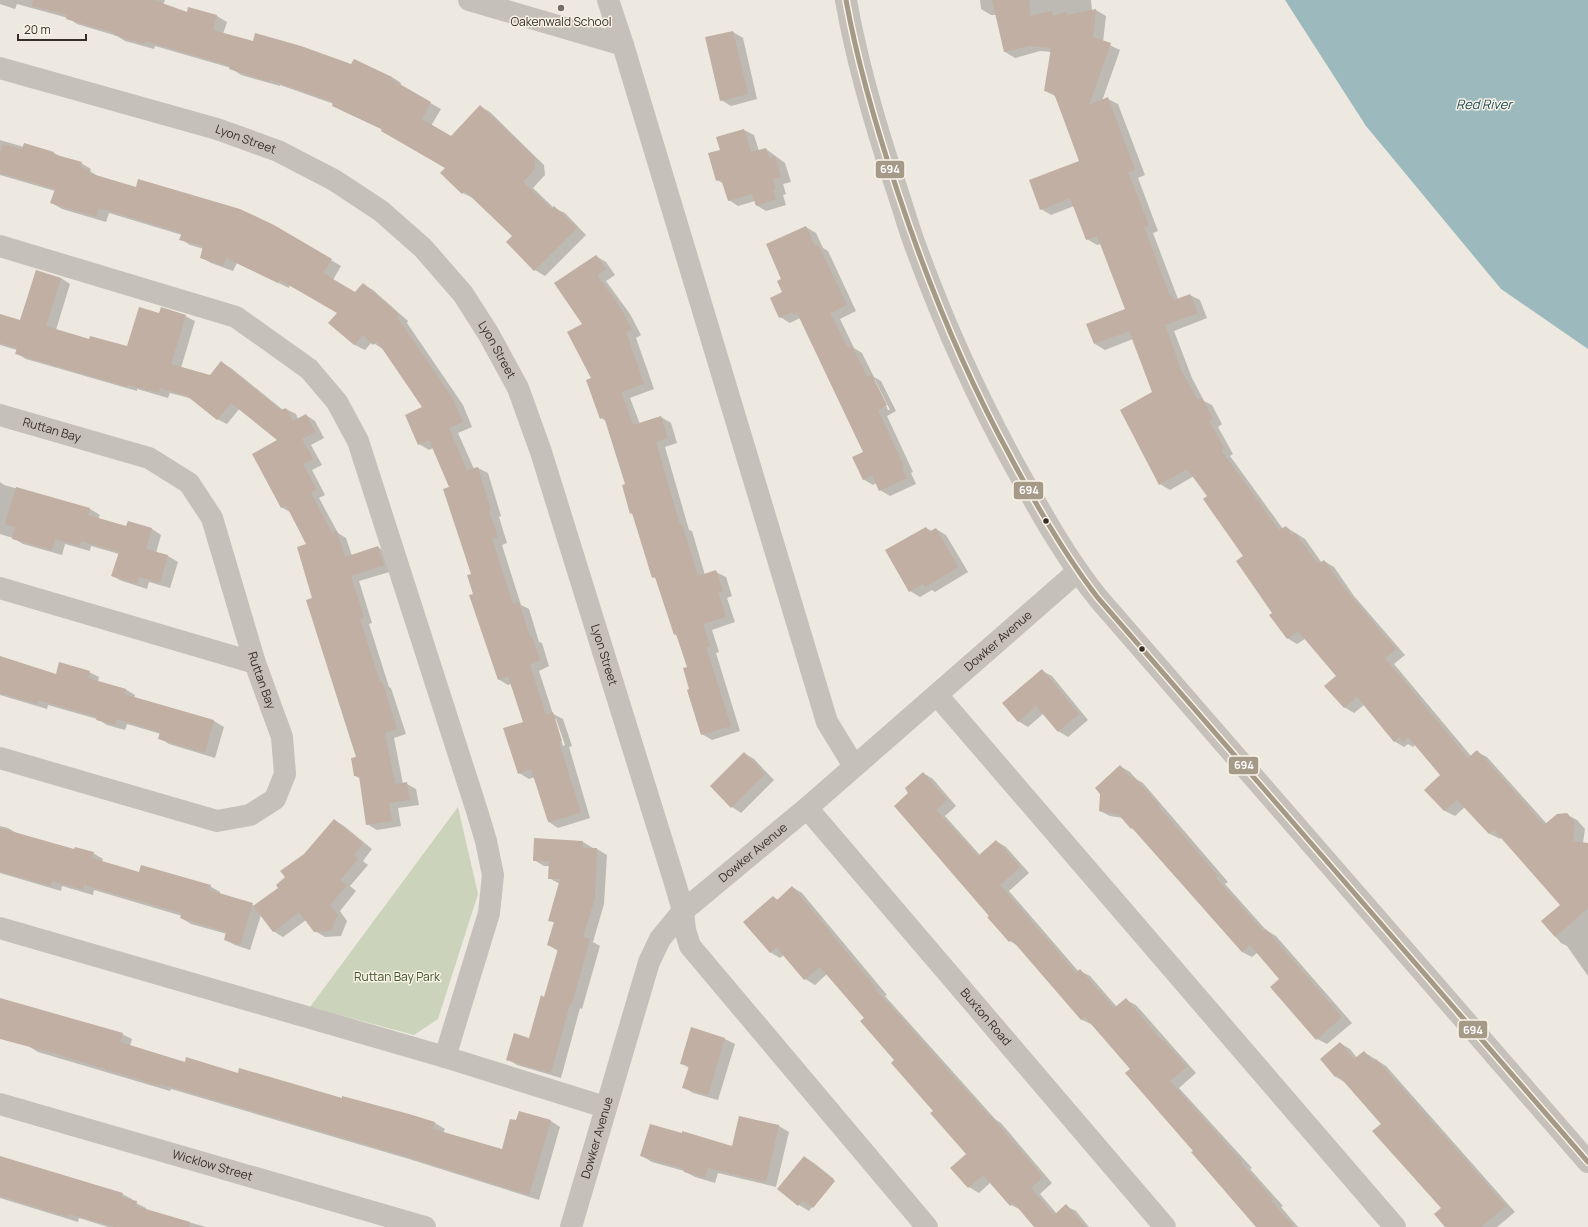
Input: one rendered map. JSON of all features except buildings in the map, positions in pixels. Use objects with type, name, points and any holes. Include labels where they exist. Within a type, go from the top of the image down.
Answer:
[{"type":"street","points":[[469,0],[623,45]]},
{"type":"street","points":[[608,0],[623,45],[827,722],[854,766]]},
{"type":"street","points":[[846,0],[873,117],[918,252],[970,378],[995,430],[1029,492],[1077,572],[1588,1162]]},
{"type":"street","name":"Lyon Street","points":[[0,68],[217,129],[278,151],[334,180],[381,210],[423,248],[463,294],[488,332],[518,388],[541,452],[683,911],[685,930],[690,946],[928,1227]]},
{"type":"street","points":[[0,246],[236,317],[309,369],[337,402],[358,441],[477,811],[486,841],[493,875],[489,913],[445,1057]]},
{"type":"street","name":"Ruttan Bay","points":[[0,415],[149,458],[189,483],[212,518],[255,663],[282,737],[285,774],[275,799],[250,815],[217,821],[0,758]]},
{"type":"street","name":"Dowker Avenue","points":[[575,1226],[605,1107],[649,962],[660,939],[683,911],[807,808],[1077,572]]},
{"type":"street","points":[[0,588],[255,663]]},
{"type":"street","points":[[937,695],[1395,1227]]},
{"type":"street","name":"Buxton Road","points":[[807,808],[1165,1227]]},
{"type":"street","points":[[0,928],[445,1057],[605,1107]]},
{"type":"street","name":"Wicklow Street","points":[[0,1104],[425,1227]]},
{"type":"green space","name":"Ruttan Bay Park","points":[[458,807],[478,894],[438,1019],[414,1035],[310,1007]]},
{"type":"water","name":"Red River","points":[[1285,0],[1588,0],[1588,349],[1501,289],[1366,126]]},
{"type":"transit line","name":"694","points":[[846,0],[856,49],[875,122],[934,294],[962,360],[993,424],[1030,493],[1062,547],[1098,598],[1588,1162]]},
{"type":"place","name":"Oakenwald School","points":[[561,8]]}]
